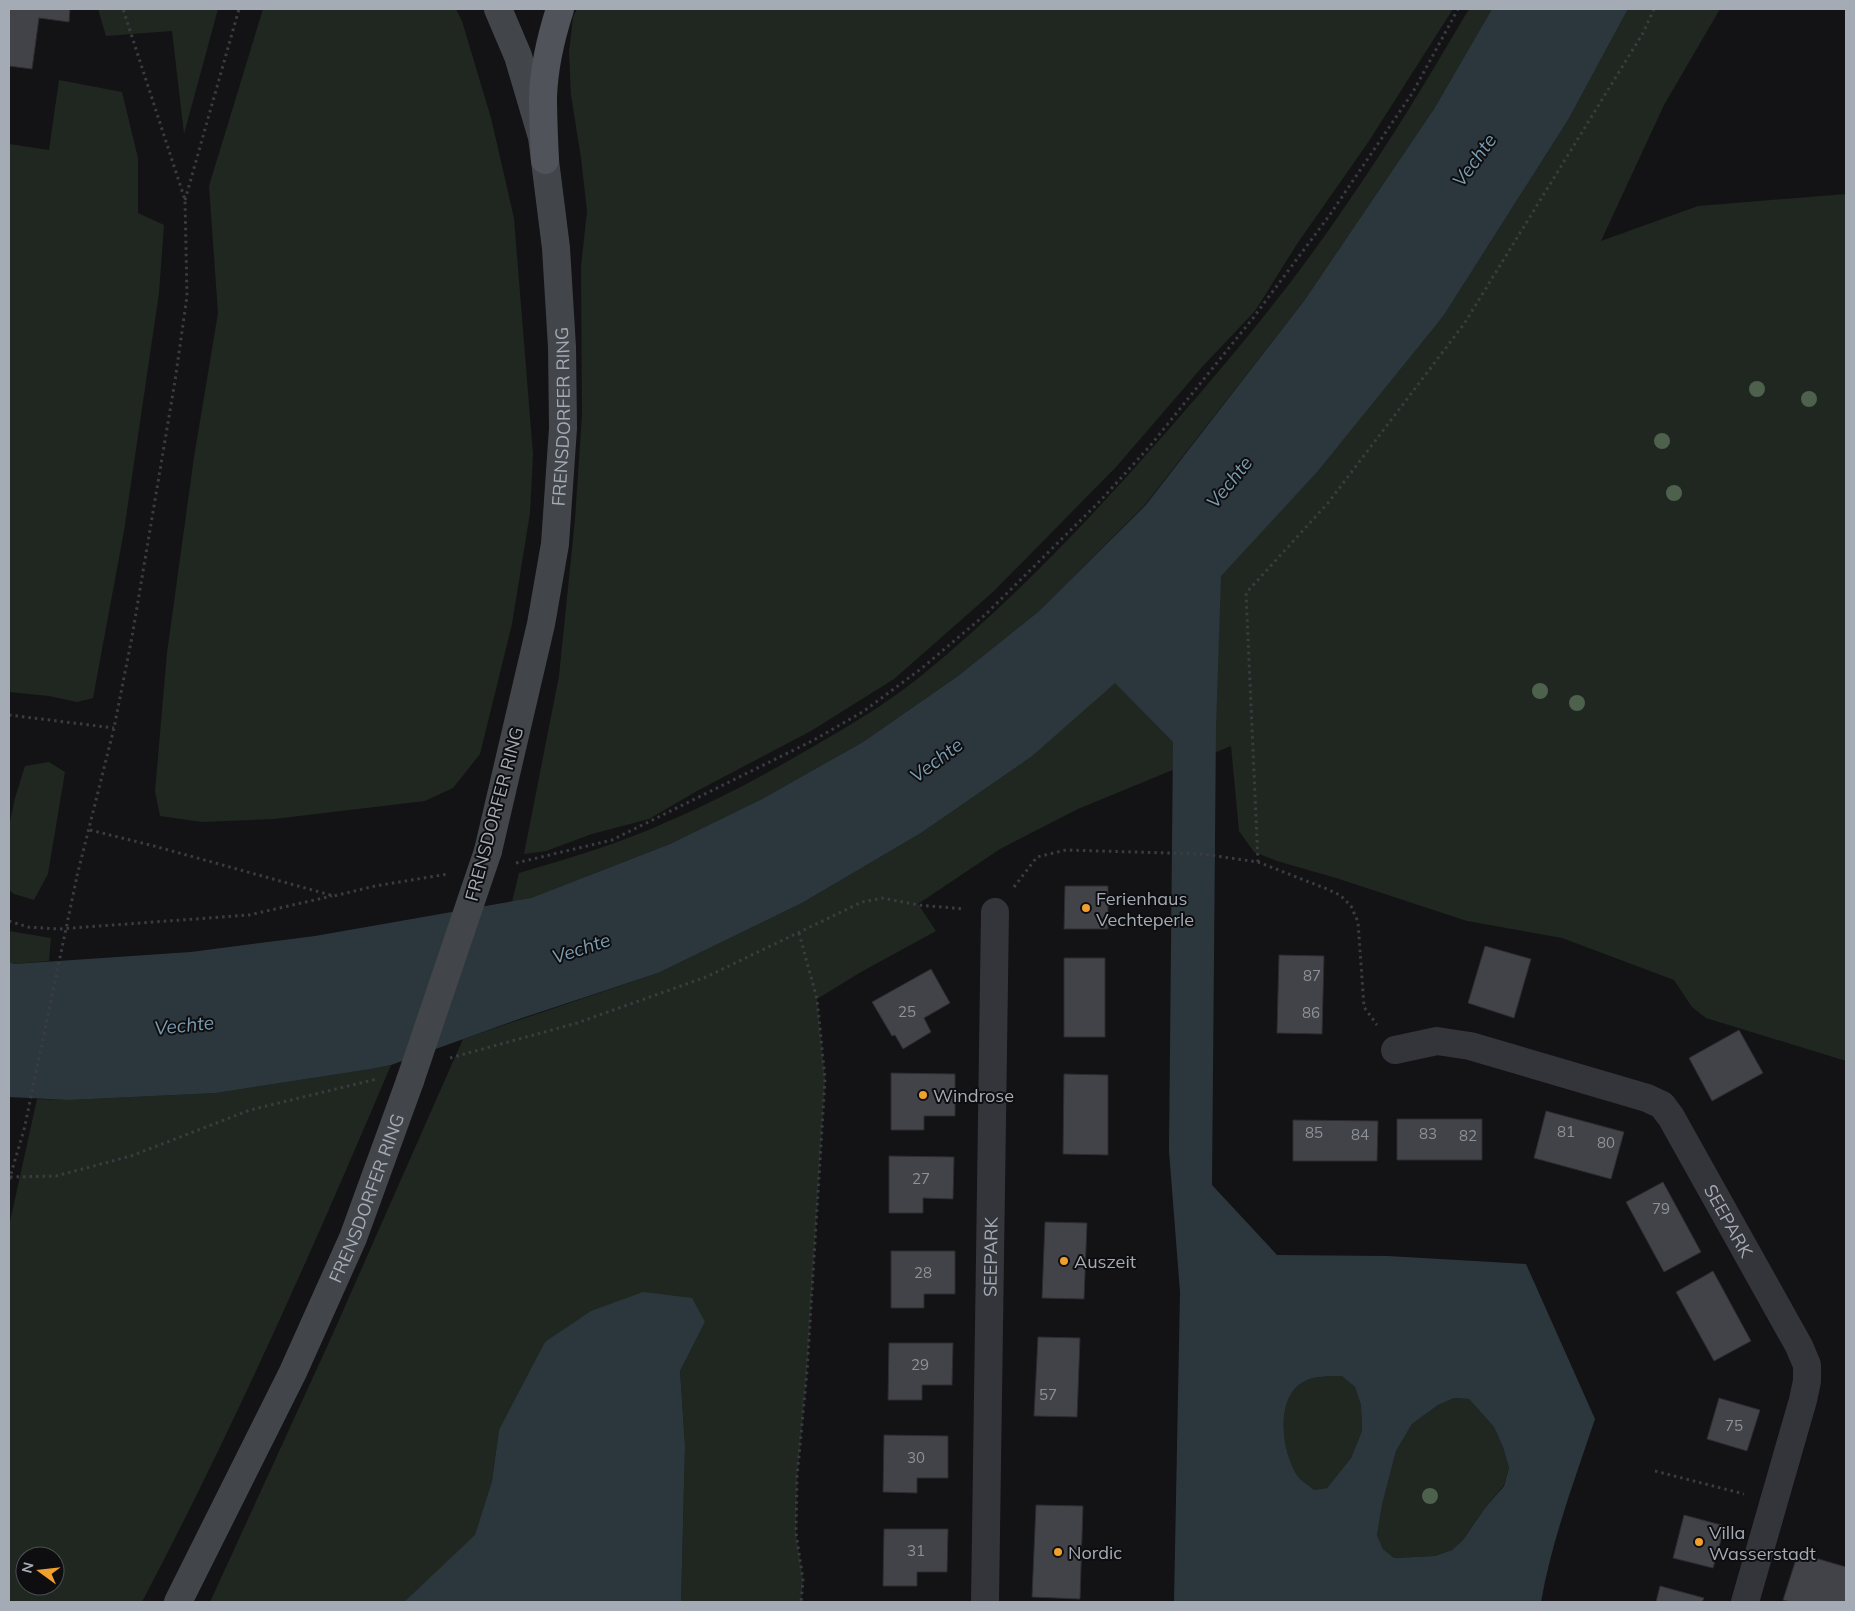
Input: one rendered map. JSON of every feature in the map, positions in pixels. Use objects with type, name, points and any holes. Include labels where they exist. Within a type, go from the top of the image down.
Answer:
[{"type":"main road","points":[[545,160],[544,96],[546,66],[552,33],[560,9]]},
{"type":"street","name":"FRENSDORFER RING","points":[[178,1602],[293,1372],[349,1247],[410,1081],[497,858],[555,544],[563,428],[562,347],[556,248],[542,137],[518,56],[498,9]]},
{"type":"street","name":"SEEPARK","points":[[985,1602],[995,912]]},
{"type":"street","name":"SEEPARK","points":[[1395,1050],[1437,1041],[1470,1046],[1647,1098],[1662,1106],[1671,1117],[1786,1320],[1807,1365],[1807,1381],[1745,1602]]},
{"type":"path","points":[[124,9],[184,200],[187,296],[152,519],[114,728],[78,876],[24,1130],[9,1178],[56,1176],[131,1156],[250,1110],[380,1078]]},
{"type":"path","points":[[184,200],[239,9]]},
{"type":"path","points":[[497,858],[526,862],[612,840],[812,741],[864,711],[922,668],[986,614],[1100,501],[1150,446],[1253,318],[1329,216],[1413,92],[1458,9]]},
{"type":"path","points":[[1258,862],[1246,593],[1328,503],[1464,324],[1638,42],[1654,9]]},
{"type":"path","points":[[9,715],[114,728]]},
{"type":"path","points":[[90,830],[334,896]]},
{"type":"path","points":[[446,1060],[577,1023],[706,977],[862,902],[882,898],[918,904],[995,912],[1037,857],[1066,850],[1202,854],[1258,862],[1340,895],[1351,906],[1358,922],[1364,1007],[1395,1050]]},
{"type":"path","points":[[9,921],[28,927],[59,929],[249,915],[375,886],[457,872]]},
{"type":"path","points":[[799,932],[817,999],[825,1079],[807,1361],[796,1478],[796,1533],[802,1580],[801,1602]]},
{"type":"path","points":[[1655,1471],[1774,1502]]},
{"type":"shaded area","points":[[98,9],[218,9],[184,134],[172,31],[106,36]]},
{"type":"shaded area","points":[[263,9],[456,9],[462,21],[491,118],[514,218],[533,454],[530,513],[512,624],[480,754],[453,788],[425,801],[274,819],[202,822],[160,816],[155,791],[167,653],[194,457],[218,313],[209,186]]},
{"type":"shaded area","points":[[577,9],[1453,9],[1367,144],[1297,244],[1255,311],[1203,366],[1117,466],[993,592],[894,679],[811,731],[697,791],[649,819],[592,834],[546,851],[524,854],[559,676],[575,519],[582,415],[581,267],[587,211],[571,95],[569,52],[573,17]]},
{"type":"shaded area","points":[[1469,9],[1492,9],[1434,109],[1304,301],[1144,506],[1038,612],[958,676],[863,742],[762,799],[670,844],[531,898],[512,902],[519,873],[614,843],[688,813],[762,776],[843,729],[909,686],[1003,604],[1055,553],[1130,473],[1187,409],[1270,309],[1321,240],[1378,157]]},
{"type":"shaded area","points":[[1628,9],[1720,9],[1664,105],[1601,241],[1698,206],[1846,194],[1846,1061],[1706,1018],[1692,1007],[1674,980],[1562,938],[1467,921],[1254,852],[1239,831],[1231,746],[1078,809],[1000,849],[918,904],[936,931],[861,972],[817,999],[825,1079],[807,1371],[797,1478],[796,1533],[803,1580],[801,1602],[681,1602],[685,1446],[680,1371],[705,1322],[499,1430],[492,1481],[475,1536],[404,1602],[210,1602],[331,1338],[463,1039],[658,973],[802,903],[921,833],[1031,757],[1444,315],[1568,120]]},
{"type":"shaded area","points":[[59,80],[122,92],[138,158],[138,213],[164,225],[159,293],[124,531],[93,698],[77,702],[49,696],[9,692],[9,144],[49,150]]},
{"type":"shaded area","points":[[49,762],[65,772],[48,874],[34,900],[14,894],[9,890],[9,826],[25,766]]},
{"type":"shaded area","points":[[9,931],[51,938],[49,961],[14,964],[9,962]]},
{"type":"shaded area","points":[[391,1065],[333,1201],[241,1403],[142,1602],[9,1602],[9,1226],[37,1099],[69,1100],[216,1093]]},
{"type":"shaded area","points":[[1343,1376],[1355,1387],[1361,1405],[1362,1431],[1351,1458],[1327,1488],[1314,1490],[1299,1478],[1288,1455],[1284,1426],[1288,1399],[1295,1388],[1309,1379]]},
{"type":"shaded area","points":[[1454,1398],[1469,1399],[1494,1427],[1503,1447],[1509,1468],[1504,1485],[1463,1540],[1452,1550],[1435,1556],[1394,1558],[1383,1549],[1377,1535],[1382,1505],[1396,1451],[1412,1424],[1438,1405]]},
{"type":"water","name":"Vechte","points":[[1492,9],[1628,9],[1568,120],[1444,315],[1317,472],[1221,576],[1216,727],[1212,1185],[1277,1255],[1388,1256],[1526,1264],[1595,1419],[1551,1555],[1541,1602],[1174,1602],[1180,1292],[1169,1151],[1173,742],[1115,683],[1031,757],[921,833],[802,903],[658,973],[522,1018],[391,1065],[371,1069],[216,1093],[69,1100],[9,1097],[9,962],[14,964],[191,952],[315,936],[531,898],[670,844],[762,799],[863,742],[958,676],[1038,612],[1145,506],[1304,301],[1434,109]],"holes":[[[1342,1376],[1355,1387],[1361,1405],[1362,1431],[1351,1458],[1327,1488],[1314,1490],[1299,1478],[1288,1455],[1284,1426],[1288,1399],[1295,1388],[1309,1379]],[[1454,1398],[1469,1399],[1494,1427],[1503,1447],[1509,1468],[1504,1486],[1485,1508],[1463,1540],[1452,1550],[1435,1556],[1394,1558],[1383,1549],[1377,1535],[1382,1505],[1396,1451],[1412,1424],[1438,1405]]]},
{"type":"water","points":[[643,1292],[692,1298],[705,1322],[680,1371],[685,1446],[681,1602],[404,1602],[475,1535],[492,1481],[499,1430],[545,1342],[591,1311]]},
{"type":"building","points":[[9,9],[70,9],[69,22],[39,18],[32,69],[9,66]]},
{"type":"building","name":"Ferienhaus Vechteperle","points":[[1065,886],[1108,886],[1108,929],[1064,929]]},
{"type":"building","points":[[1485,946],[1531,959],[1514,1018],[1468,1003]]},
{"type":"building","points":[[1279,955],[1324,956],[1322,1034],[1277,1033]]},
{"type":"building","points":[[1064,958],[1105,958],[1105,1037],[1064,1037]]},
{"type":"building","points":[[931,969],[950,1003],[924,1018],[931,1032],[903,1049],[895,1035],[892,1036],[872,1002]]},
{"type":"building","points":[[1739,1030],[1763,1073],[1712,1101],[1689,1058]]},
{"type":"building","name":"Windrose","points":[[891,1073],[955,1074],[955,1116],[924,1116],[924,1130],[891,1130]]},
{"type":"building","points":[[1064,1074],[1108,1075],[1108,1155],[1063,1154]]},
{"type":"building","points":[[1546,1111],[1624,1132],[1611,1179],[1534,1158]]},
{"type":"building","points":[[1397,1119],[1482,1119],[1482,1160],[1397,1160]]},
{"type":"building","points":[[1293,1120],[1378,1121],[1377,1161],[1293,1161]]},
{"type":"building","points":[[889,1156],[954,1157],[953,1199],[923,1198],[923,1213],[889,1213]]},
{"type":"building","points":[[1663,1182],[1701,1252],[1664,1272],[1626,1202]]},
{"type":"building","name":"Auszeit","points":[[1045,1222],[1087,1223],[1084,1299],[1042,1298]]},
{"type":"building","points":[[891,1251],[955,1251],[955,1294],[924,1294],[924,1308],[891,1308]]},
{"type":"building","points":[[1713,1271],[1751,1341],[1714,1361],[1676,1292]]},
{"type":"building","points":[[1038,1337],[1080,1338],[1077,1417],[1034,1416]]},
{"type":"building","points":[[889,1343],[953,1343],[952,1385],[922,1385],[922,1400],[888,1400]]},
{"type":"building","points":[[1719,1398],[1760,1410],[1747,1451],[1707,1439]]},
{"type":"building","points":[[884,1435],[948,1436],[948,1478],[917,1478],[917,1493],[883,1492]]},
{"type":"building","name":"Nordic","points":[[1036,1505],[1083,1506],[1080,1599],[1032,1597]]},
{"type":"building","name":"Villa Wasserstadt","points":[[1684,1515],[1725,1526],[1713,1568],[1673,1558]]},
{"type":"building","points":[[884,1529],[948,1529],[947,1572],[917,1572],[917,1586],[883,1586]]},
{"type":"building","points":[[1798,1553],[1846,1567],[1846,1602],[1791,1602],[1783,1600]]},
{"type":"building","points":[[1660,1586],[1704,1598],[1702,1602],[1656,1602]]},
{"type":"place","name":"Ferienhaus Vechteperle","points":[[1086,908]]},
{"type":"place","name":"Windrose","points":[[923,1095]]},
{"type":"place","name":"Auszeit","points":[[1064,1261]]},
{"type":"place","name":"Villa Wasserstadt","points":[[1699,1542]]},
{"type":"place","name":"Nordic","points":[[1058,1552]]}]
